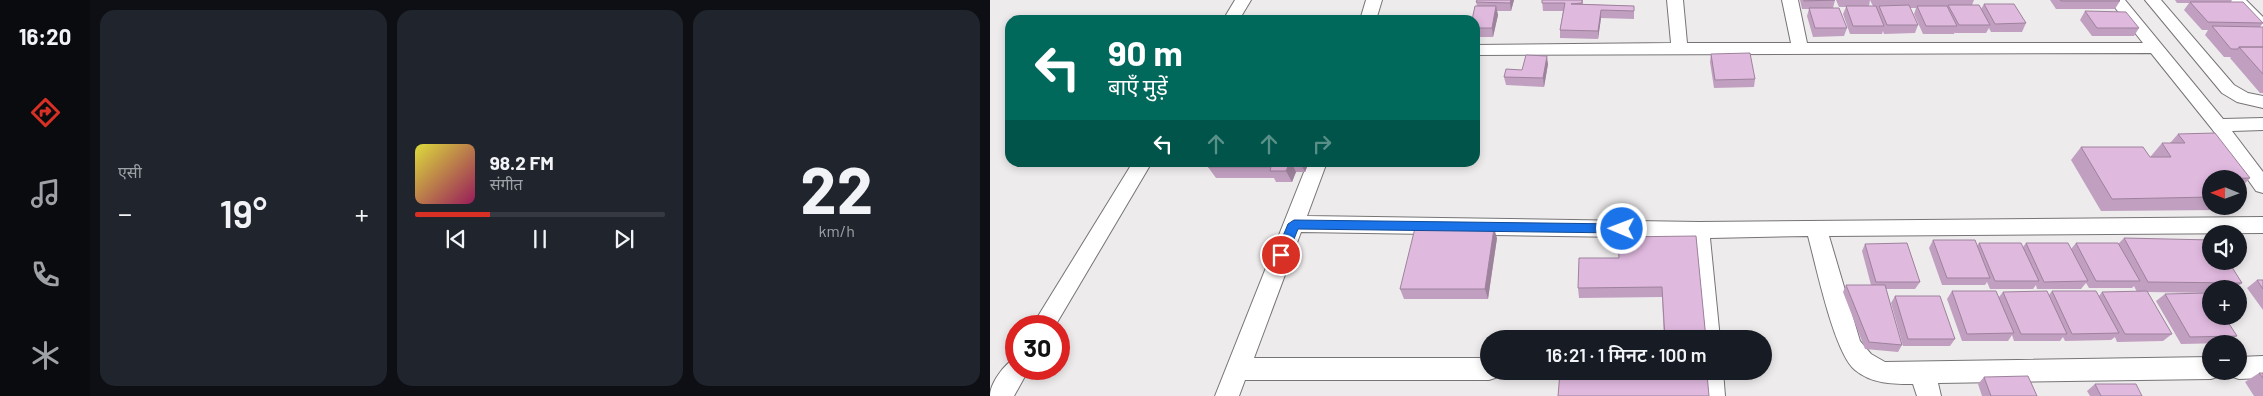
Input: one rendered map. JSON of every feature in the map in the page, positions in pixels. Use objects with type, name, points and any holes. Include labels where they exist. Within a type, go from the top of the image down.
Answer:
[{"type":"street","points":[[1234,15],[1243,0]]},
{"type":"street","points":[[1370,15],[1374,0]]},
{"type":"street","points":[[1675,0],[1679,47]]},
{"type":"street","points":[[1790,0],[1800,50]]},
{"type":"street","points":[[2117,0],[2218,125],[2263,186]]},
{"type":"street","points":[[2153,0],[2228,89],[2243,98],[2263,102]]},
{"type":"street","points":[[2237,0],[2263,26]]},
{"type":"street","points":[[1480,50],[1679,47],[1800,50],[2155,48]]},
{"type":"street","points":[[2218,125],[2263,124]]},
{"type":"street","points":[[1050,315],[1141,167]]},
{"type":"street","points":[[1227,396],[1316,167]]},
{"type":"street","points":[[1294,224],[1699,230],[2263,225]]},
{"type":"street","points":[[1816,228],[1849,343],[1854,354],[1865,365],[1884,373],[2202,368]]},
{"type":"street","points":[[1699,230],[1707,330]]},
{"type":"street","points":[[2247,368],[2263,367]]},
{"type":"street","points":[[1238,369],[1480,369]]},
{"type":"street","points":[[1922,372],[1929,396]]},
{"type":"street","points":[[1000,396],[1010,380]]},
{"type":"street","points":[[1712,380],[1713,396]]},
{"type":"building","points":[[1477,0],[1511,0],[1510,3],[1476,2]]},
{"type":"building","points":[[1542,0],[1582,0],[1582,3],[1571,4],[1634,6],[1634,11],[1601,10],[1598,31],[1560,30],[1565,3],[1542,3]]},
{"type":"building","points":[[2119,0],[2120,1],[2061,1]]},
{"type":"building","points":[[2190,2],[2243,2],[2263,23],[2208,22]]},
{"type":"building","points":[[1984,4],[2014,4],[2026,23],[1995,24]]},
{"type":"building","points":[[1909,5],[1918,25],[1887,25],[1879,6]]},
{"type":"building","points":[[1948,5],[1979,5],[1990,25],[1959,25]]},
{"type":"building","points":[[1475,6],[1496,6],[1492,28],[1480,28],[1480,15],[1473,15]]},
{"type":"building","points":[[1846,6],[1876,6],[1884,26],[1853,26]]},
{"type":"building","points":[[1917,6],[1947,6],[1957,26],[1926,26]]},
{"type":"building","points":[[1809,8],[1839,8],[1847,28],[1815,28]]},
{"type":"building","points":[[2085,11],[2126,12],[2139,28],[2097,28]]},
{"type":"building","points":[[2212,26],[2263,27],[2263,47],[2231,49]]},
{"type":"building","points":[[2239,47],[2263,47],[2263,74]]},
{"type":"building","points":[[1750,53],[1755,79],[1715,80],[1711,54]]},
{"type":"building","points":[[1526,55],[1547,56],[1543,78],[1504,77],[1506,69],[1522,70]]},
{"type":"building","points":[[2215,133],[2244,170],[2202,170],[2202,197],[2112,199],[2081,147],[2143,147],[2150,157],[2171,157],[2162,143],[2185,143],[2178,134]]},
{"type":"building","points":[[1271,167],[1288,167],[1286,171],[1270,171]]},
{"type":"building","points":[[1415,228],[1494,228],[1485,289],[1400,289]]},
{"type":"building","points":[[1696,236],[1705,330],[1664,330],[1662,287],[1578,288],[1579,258],[1619,258],[1618,237]]},
{"type":"building","points":[[2124,238],[2202,240],[2202,270],[2234,270],[2240,280],[2202,280],[2202,283],[2148,282]]},
{"type":"building","points":[[1933,240],[1975,240],[1990,278],[1947,278]]},
{"type":"building","points":[[1907,243],[1920,282],[1876,282],[1865,244]]},
{"type":"building","points":[[1979,243],[2021,243],[2039,281],[1995,281]]},
{"type":"building","points":[[2026,243],[2068,243],[2088,281],[2044,282]]},
{"type":"building","points":[[2076,243],[2118,243],[2140,281],[2096,281]]},
{"type":"building","points":[[2257,280],[2263,280],[2263,289]]},
{"type":"building","points":[[1846,285],[1885,285],[1902,345],[1869,342]]},
{"type":"building","points":[[1952,291],[1996,291],[2014,333],[1967,334]]},
{"type":"building","points":[[2047,291],[2067,334],[2021,334],[2003,292]]},
{"type":"building","points":[[2052,291],[2096,291],[2119,333],[2072,334]]},
{"type":"building","points":[[2147,291],[2172,334],[2125,334],[2102,292]]},
{"type":"building","points":[[2202,293],[2202,325],[2230,325],[2236,335],[2190,337],[2165,294]]},
{"type":"building","points":[[1895,296],[1940,296],[1955,339],[1908,339]]},
{"type":"building","points":[[2028,376],[2037,396],[1991,396],[1984,377]]},
{"type":"building","points":[[1559,380],[1708,380],[1709,396],[1558,396]]},
{"type":"building","points":[[2095,384],[2136,384],[2142,396],[2101,396]]},
{"type":"route","points":[[1281,255],[1294,224],[1622,229]]}]
